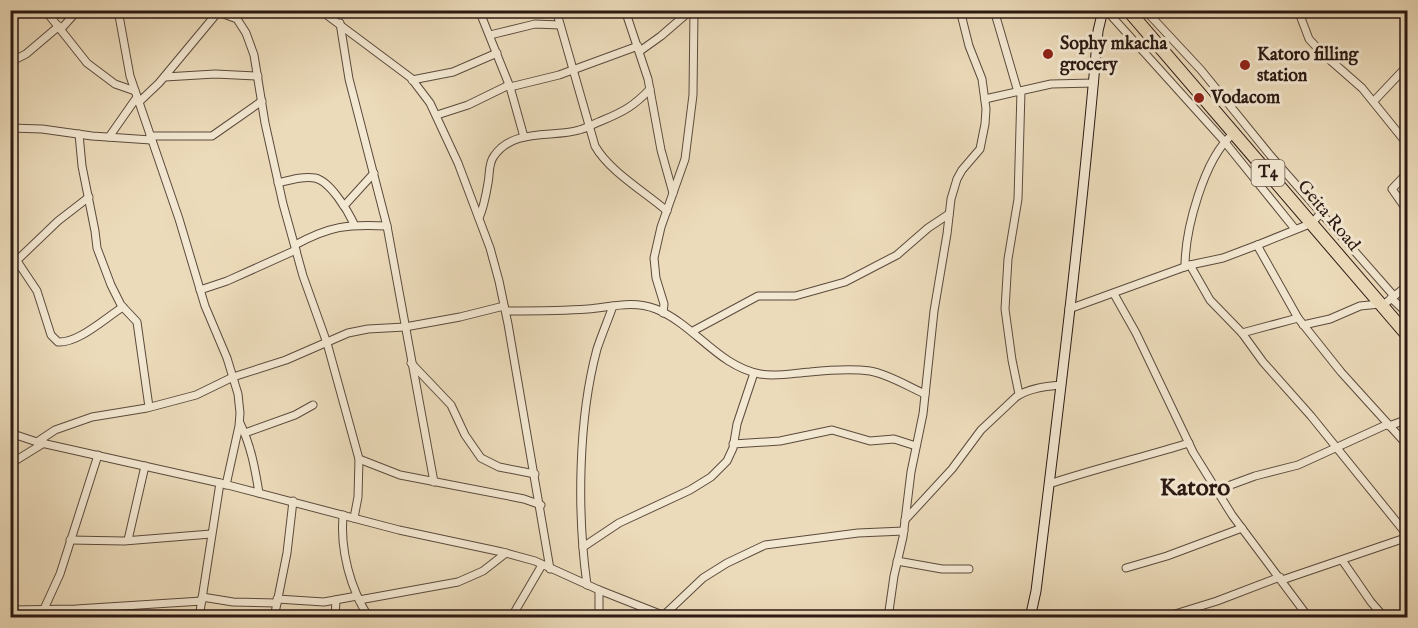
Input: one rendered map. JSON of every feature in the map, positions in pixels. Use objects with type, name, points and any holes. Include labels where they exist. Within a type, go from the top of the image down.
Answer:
[{"type":"highway","name":"Geita Road","points":[[1128,10],[1229,138],[1316,219],[1387,301],[1407,336]]},
{"type":"street","points":[[45,10],[87,63],[103,77],[137,97]]},
{"type":"street","points":[[10,62],[26,54],[60,28],[78,10]]},
{"type":"street","points":[[118,10],[125,57],[137,97],[179,219],[200,290],[238,393],[239,420],[211,534],[199,618]]},
{"type":"street","points":[[320,10],[412,80],[424,93],[437,116],[490,248],[505,308],[541,506],[550,569]]},
{"type":"street","points":[[479,10],[509,86],[524,137]]},
{"type":"street","points":[[556,10],[595,146],[599,153],[667,211]]},
{"type":"street","points":[[625,10],[639,48],[650,89],[661,150],[673,193]]},
{"type":"street","points":[[437,116],[509,86],[601,61],[639,48],[661,36],[692,10]]},
{"type":"street","points":[[663,313],[664,304],[656,278],[654,258],[661,227],[686,159],[692,116],[692,10]]},
{"type":"street","points":[[888,618],[923,414],[934,311],[951,199],[957,179],[980,149],[985,124],[982,79],[969,46],[960,10]]},
{"type":"street","points":[[994,10],[1002,43],[1020,92],[1018,199],[1008,259],[1005,309],[1019,394]]},
{"type":"street","points":[[1030,618],[1036,591],[1061,385],[1098,31],[1105,10],[1229,138],[1294,230]]},
{"type":"street","points":[[1069,309],[1188,266],[1222,258],[1316,219],[1270,155],[1201,70],[1145,10]]},
{"type":"street","points":[[1298,10],[1309,39],[1362,88],[1407,145]]},
{"type":"street","points":[[110,137],[137,97],[165,77],[215,11],[237,19],[243,26],[252,47],[278,183],[296,248],[327,343],[359,459],[359,486],[354,518]]},
{"type":"street","points":[[340,23],[349,80],[387,226],[434,482]]},
{"type":"street","points":[[490,35],[535,24],[560,25]]},
{"type":"street","points":[[412,80],[453,72],[497,54]]},
{"type":"street","points":[[1374,101],[1407,65]]},
{"type":"street","points":[[165,77],[215,74],[258,76]]},
{"type":"street","points":[[985,99],[1051,84],[1094,83]]},
{"type":"street","points":[[479,219],[485,200],[492,158],[511,142],[524,137],[560,135],[590,126],[629,108],[650,89]]},
{"type":"street","points":[[10,128],[42,129],[110,137],[151,138],[180,134],[212,136],[262,101]]},
{"type":"street","points":[[79,134],[82,166],[97,249],[111,285],[123,307],[137,322],[149,407]]},
{"type":"street","points":[[1162,618],[1342,560],[1407,536],[1311,416],[1263,362],[1242,333],[1210,300],[1188,266],[1187,235],[1197,200],[1214,158],[1229,138]]},
{"type":"street","points":[[1407,172],[1392,189],[1407,212]]},
{"type":"street","points":[[344,206],[374,173]]},
{"type":"street","points":[[278,183],[299,179],[317,179],[328,186],[344,206],[354,224]]},
{"type":"street","points":[[10,267],[58,221],[89,197]]},
{"type":"street","points":[[693,332],[759,296],[795,296],[845,282],[897,255],[928,228],[949,214]]},
{"type":"street","points":[[200,290],[227,281],[296,248],[328,229],[354,224],[387,226]]},
{"type":"street","points":[[1257,245],[1303,325],[1407,446]]},
{"type":"street","points":[[17,261],[37,291],[51,335],[58,342],[71,340],[123,307]]},
{"type":"street","points":[[1303,325],[1330,319],[1360,306],[1387,301],[1407,285]]},
{"type":"street","points":[[1114,294],[1136,333],[1189,443],[1217,490],[1242,528],[1309,618]]},
{"type":"street","points":[[1387,301],[1407,314]]},
{"type":"street","points":[[10,464],[56,430],[92,417],[149,407],[196,395],[234,377],[286,360],[348,333],[368,329],[405,327],[505,308],[589,309],[637,305],[663,313],[693,332],[720,356],[745,371],[777,375],[840,370],[871,371],[925,394]]},
{"type":"street","points":[[587,585],[583,547],[582,478],[587,409],[598,347],[613,306]]},
{"type":"street","points":[[1242,333],[1298,318]]},
{"type":"street","points":[[411,363],[452,405],[465,435],[481,458],[499,467],[535,474]]},
{"type":"street","points":[[583,547],[619,523],[690,490],[711,477],[727,461],[754,373]]},
{"type":"street","points":[[905,521],[952,469],[981,430],[1019,394],[1061,385]]},
{"type":"street","points":[[245,433],[295,415],[313,405]]},
{"type":"street","points":[[1217,490],[1255,476],[1298,465],[1335,447],[1407,419]]},
{"type":"street","points":[[239,420],[254,461],[259,493]]},
{"type":"street","points":[[734,444],[780,441],[831,430],[870,441],[894,439],[916,446]]},
{"type":"street","points":[[10,433],[506,553],[542,565],[667,616],[703,578],[727,563],[765,545],[858,532],[903,531]]},
{"type":"street","points":[[1049,484],[1189,443]]},
{"type":"street","points":[[44,609],[60,573],[98,455]]},
{"type":"street","points":[[359,459],[400,475],[524,498],[541,506]]},
{"type":"street","points":[[128,540],[145,466]]},
{"type":"street","points":[[274,618],[287,553],[293,501]]},
{"type":"street","points":[[343,515],[342,543],[358,598],[369,618]]},
{"type":"street","points":[[1126,568],[1167,556],[1242,528]]},
{"type":"street","points":[[70,540],[128,540],[211,534]]},
{"type":"street","points":[[10,610],[164,605],[202,599],[233,602],[324,602],[458,582],[483,571],[506,553]]},
{"type":"street","points":[[1342,560],[1385,618]]},
{"type":"street","points":[[897,561],[942,570],[969,568]]},
{"type":"street","points":[[511,618],[542,565]]},
{"type":"street","points":[[599,590],[599,618]]},
{"type":"street","points":[[335,618],[336,600]]},
{"type":"place","name":"Sophy mkacha grocery","points":[[1048,54]]},
{"type":"place","name":"Katoro filling station","points":[[1245,65]]},
{"type":"place","name":"Vodacom","points":[[1199,98]]},
{"type":"district","name":"Katoro","points":[[1195,488]]}]
